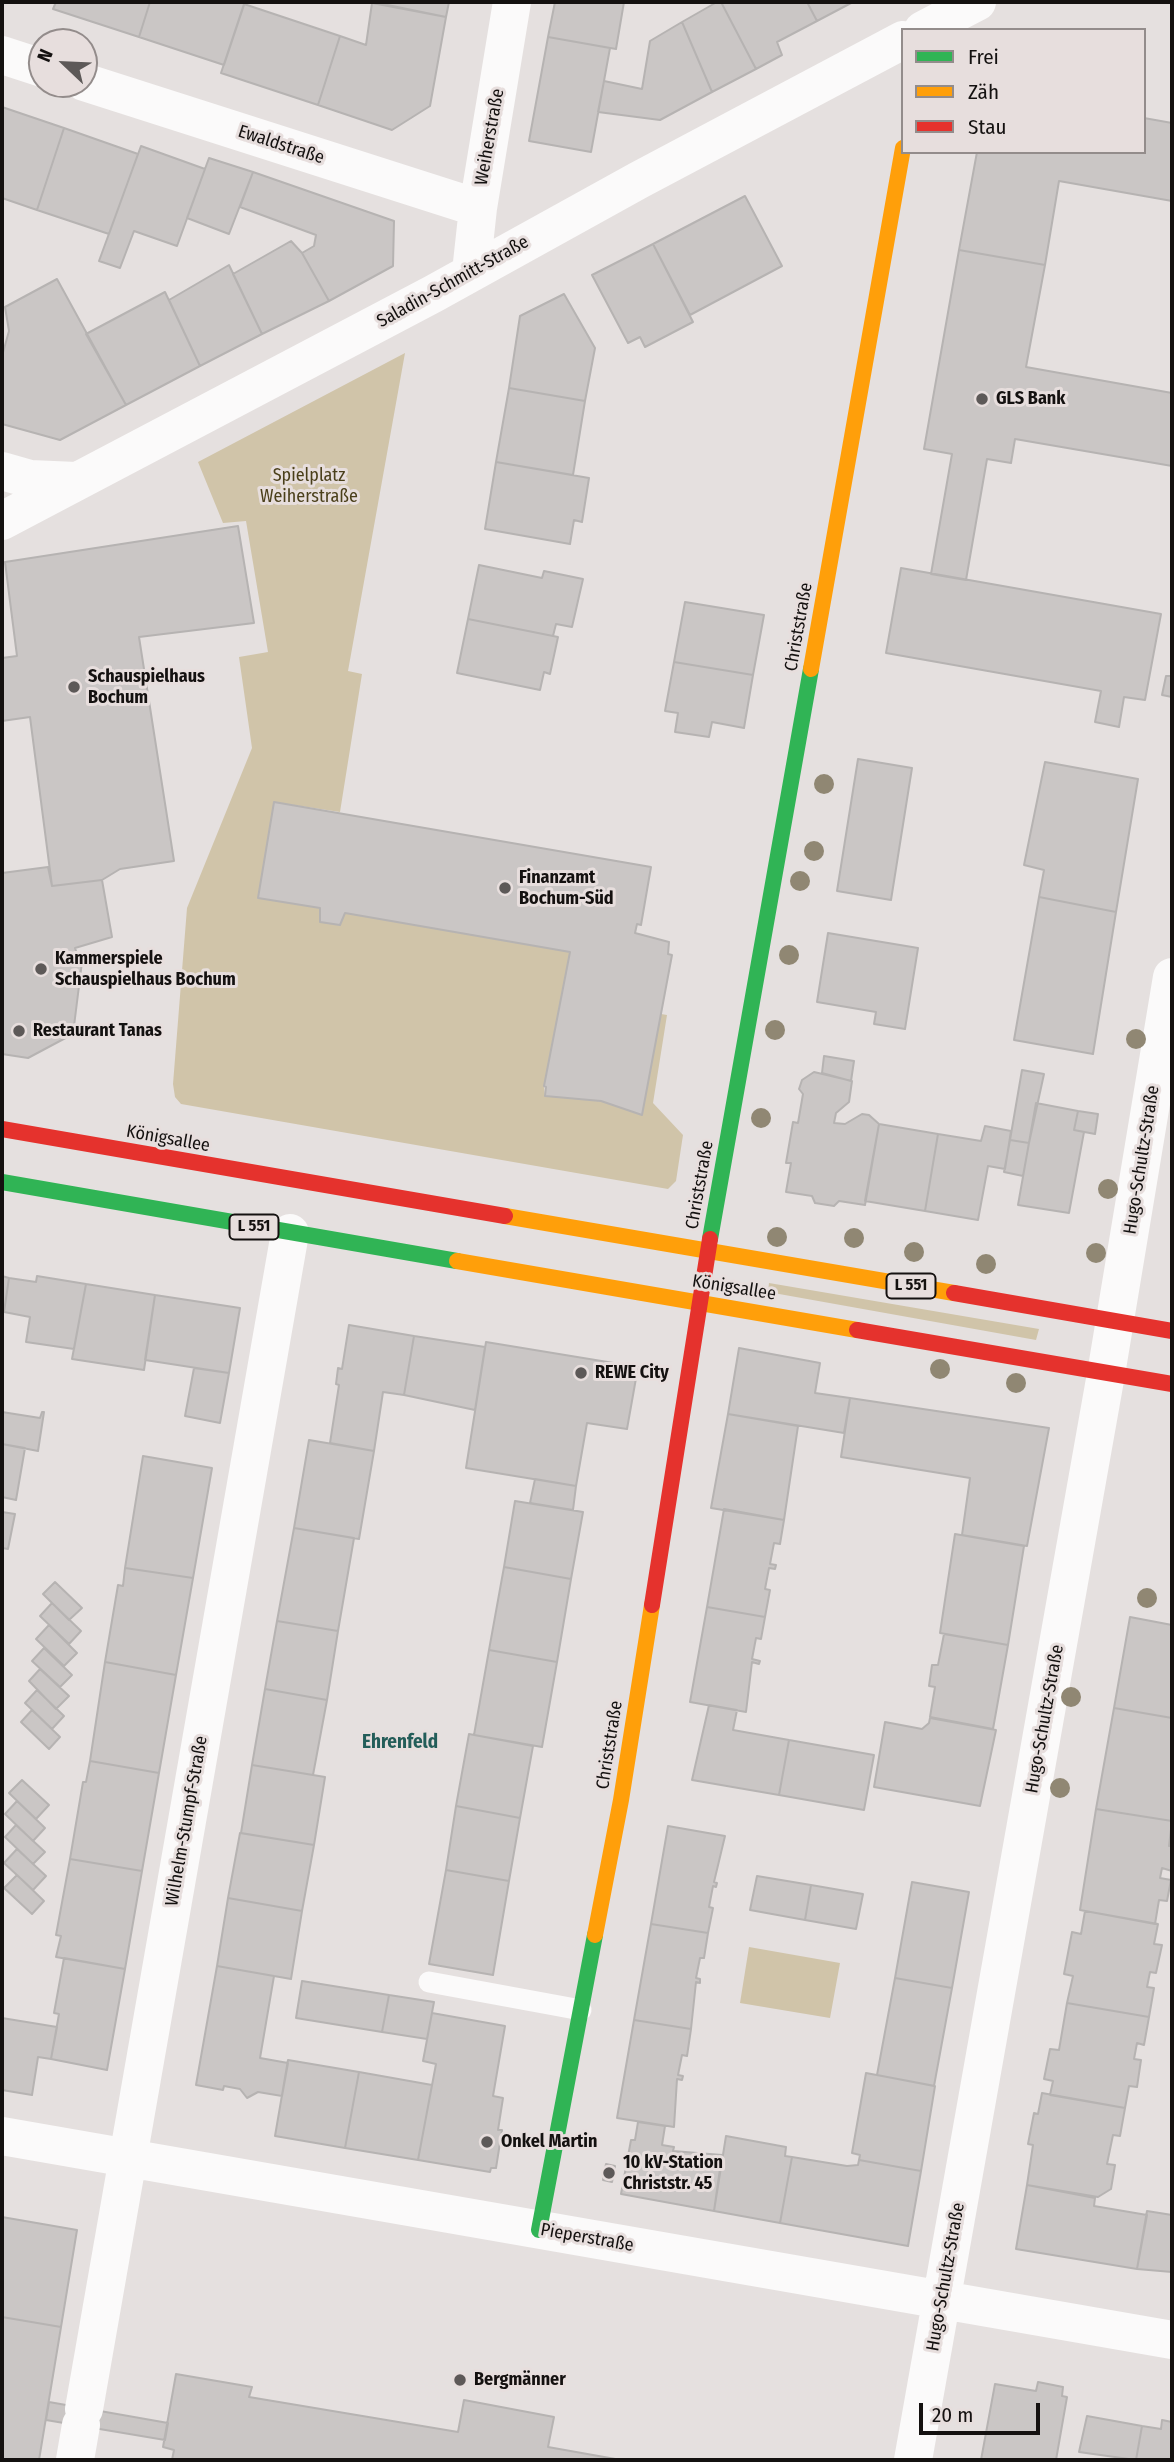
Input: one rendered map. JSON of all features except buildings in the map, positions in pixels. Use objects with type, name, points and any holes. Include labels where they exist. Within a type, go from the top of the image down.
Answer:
[{"type":"main road","name":"Christstraße","points":[[539,2230],[621,1800],[699,1302],[902,154]]},
{"type":"main road","name":"Königsallee","points":[[2,1129],[1172,1331]]},
{"type":"main road","name":"Königsallee","points":[[2,1182],[302,1217],[699,1302],[1172,1384]]},
{"type":"main road","points":[[302,1217],[327,1186]]},
{"type":"street","name":"Weiherstraße","points":[[471,272],[478,208],[512,2]]},
{"type":"street","points":[[927,28],[977,2]]},
{"type":"street","name":"Saladin-Schmitt-Straße","points":[[2,521],[901,41]]},
{"type":"street","points":[[2,55],[28,63]]},
{"type":"street","name":"Ewaldstraße","points":[[98,86],[478,208]]},
{"type":"street","points":[[2,471],[30,479],[76,481]]},
{"type":"street","name":"Hugo-Schultz-Straße","points":[[914,2460],[1106,1374],[1172,977]]},
{"type":"street","name":"Wilhelm-Stumpf-Straße","points":[[80,2431],[302,1217]]},
{"type":"street","name":"Pieperstraße","points":[[2,2136],[1172,2340]]},
{"type":"lane","points":[[429,1982],[581,2010]]},
{"type":"green space","name":"Spielplatz Weiherstraße","points":[[405,353],[348,671],[362,674],[340,812],[274,802],[258,897],[320,908],[321,922],[340,925],[345,913],[570,952],[544,1086],[545,1096],[601,1101],[642,1115],[661,1014],[667,1015],[653,1103],[683,1135],[676,1181],[668,1189],[181,1104],[175,1097],[173,1084],[187,908],[252,748],[239,657],[268,652],[246,521],[223,523],[198,462]]},
{"type":"green space","points":[[769,1283],[1039,1329],[1036,1340],[768,1292]]},
{"type":"green space","points":[[749,1947],[840,1963],[830,2018],[740,2003]]},
{"type":"traffic: fast","points":[[710,1239],[811,669]]},
{"type":"traffic: fast","points":[[2,1182],[457,1261]]},
{"type":"traffic: fast","points":[[539,2230],[595,1935]]},
{"type":"traffic: slow","points":[[811,669],[902,154]]},
{"type":"traffic: slow","points":[[505,1216],[954,1293]]},
{"type":"traffic: slow","points":[[457,1261],[857,1330]]},
{"type":"traffic: slow","points":[[595,1935],[621,1800],[652,1605]]},
{"type":"traffic: jam","points":[[2,1129],[505,1216]]},
{"type":"traffic: jam","points":[[652,1605],[710,1239]]},
{"type":"traffic: jam","points":[[954,1293],[1172,1331]]},
{"type":"traffic: jam","points":[[857,1330],[1172,1384]]},
{"type":"place","name":"GLS Bank","points":[[982,399]]},
{"type":"place","name":"Schauspielhaus Bochum","points":[[74,687]]},
{"type":"place","name":"Finanzamt Bochum-Süd","points":[[505,888]]},
{"type":"place","name":"Kammerspiele Schauspielhaus Bochum","points":[[41,969]]},
{"type":"place","name":"Restaurant Tanas","points":[[19,1031]]},
{"type":"place","name":"REWE City","points":[[581,1373]]},
{"type":"place","name":"Onkel Martin","points":[[487,2142]]},
{"type":"place","name":"10 kV-Station Christstr. 45","points":[[609,2173]]},
{"type":"place","name":"Bergmänner","points":[[460,2380]]},
{"type":"district","name":"Ehrenfeld","points":[[400,1743]]}]
